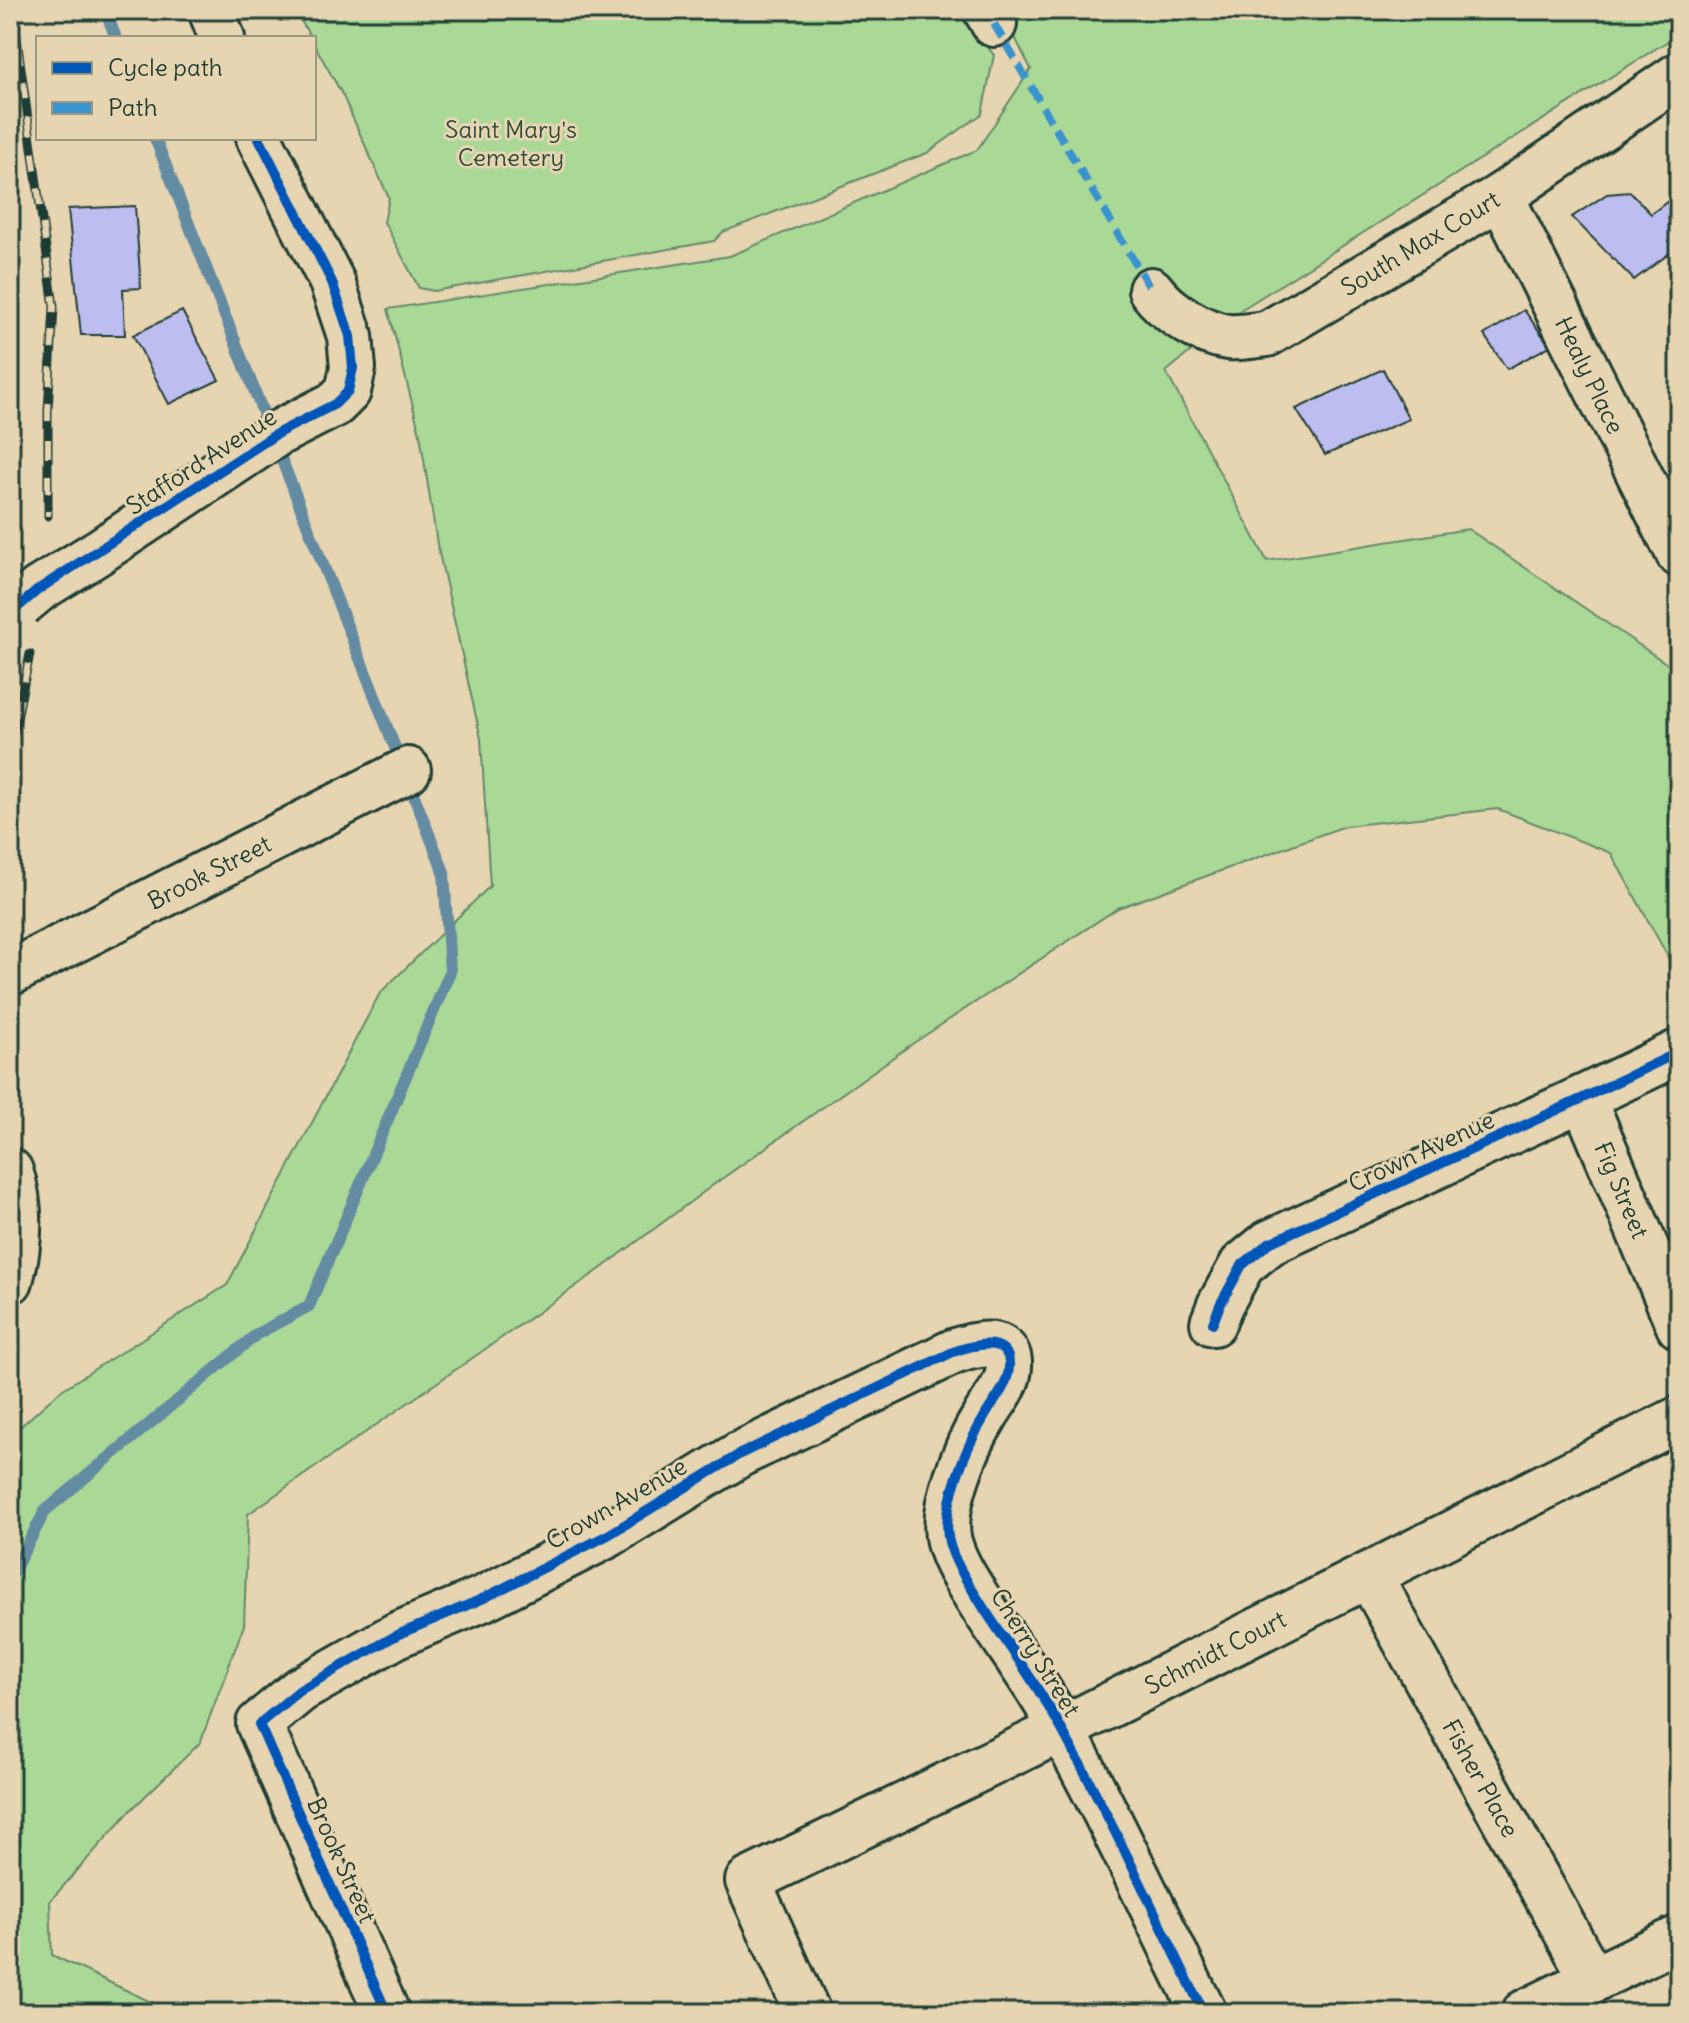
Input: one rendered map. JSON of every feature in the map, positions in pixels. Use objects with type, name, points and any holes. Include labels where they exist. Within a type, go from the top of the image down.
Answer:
[{"type":"street","points":[[211,10],[221,36]]},
{"type":"street","name":"South Max Court","points":[[1151,290],[1160,302],[1201,327],[1228,337],[1267,334],[1501,196],[1679,75]]},
{"type":"street","name":"Stafford Avenue","points":[[13,610],[39,589],[278,433],[335,404],[348,391],[353,368],[350,336],[332,282],[260,140]]},
{"type":"street","name":"Healy Place","points":[[1501,196],[1679,554]]},
{"type":"street","name":"Brook Street","points":[[10,973],[408,770]]},
{"type":"street","name":"Crown Avenue","points":[[1213,1323],[1242,1265],[1269,1243],[1679,1052]]},
{"type":"street","name":"Fig Street","points":[[1583,1098],[1679,1326]]},
{"type":"street","points":[[10,1171],[15,1186],[18,1219],[17,1248],[10,1281]]},
{"type":"street","name":"Crown Avenue","points":[[259,1724],[300,1690],[397,1635],[482,1599],[608,1535],[740,1454],[953,1352],[975,1344],[990,1343],[1003,1349]]},
{"type":"street","name":"Cherry Street","points":[[1003,1349],[1009,1357],[1006,1383],[970,1445],[953,1492],[947,1523],[948,1541],[978,1598],[1062,1729],[1204,2013]]},
{"type":"street","name":"Schmidt Court","points":[[808,2013],[748,1881],[1062,1729],[1679,1419]]},
{"type":"street","name":"Fisher Place","points":[[1369,1575],[1593,1980]]},
{"type":"street","name":"Brook Street","points":[[259,1724],[387,2013]]},
{"type":"street","points":[[1524,2013],[1679,1938]]},
{"type":"green space","name":"Saint Mary's Cemetery","points":[[295,10],[957,10],[994,55],[982,114],[927,153],[723,232],[714,241],[434,291],[419,288],[384,222],[389,198],[342,94],[316,48],[316,36],[310,36]]},
{"type":"green space","points":[[1001,10],[1679,10],[1679,34],[1239,311],[1166,372],[1267,561],[1468,529],[1679,672],[1679,977],[1611,853],[1498,809],[1345,826],[1118,908],[912,1044],[599,1270],[248,1514],[244,1625],[200,1743],[130,1811],[50,1901],[52,1955],[174,2013],[10,2013],[10,1436],[60,1391],[227,1285],[380,993],[490,886],[481,739],[437,544],[420,434],[388,309],[730,256],[977,150],[1031,69]]},
{"type":"building","points":[[1630,192],[1651,214],[1676,195],[1679,199],[1679,246],[1634,280],[1572,217],[1607,194]]},
{"type":"building","points":[[135,206],[141,288],[123,289],[125,335],[81,335],[68,209]]},
{"type":"building","points":[[1524,310],[1550,346],[1507,369],[1484,335]]},
{"type":"building","points":[[182,311],[219,380],[169,404],[133,335]]},
{"type":"building","points":[[1383,369],[1409,419],[1325,455],[1296,409]]},
{"type":"waterway","points":[[105,10],[115,36]]},
{"type":"waterway","points":[[10,1578],[45,1511],[257,1334],[309,1306],[450,972],[444,872],[156,140]]},
{"type":"railway","points":[[13,10],[54,307],[48,411],[48,516]]},
{"type":"railway","points":[[10,752],[30,654]]},
{"type":"marked path","points":[[994,24],[1151,290]]},
{"type":"cycle path","points":[[10,614],[39,589],[278,433],[335,404],[348,391],[353,368],[350,336],[332,282],[260,140]]},
{"type":"cycle path","points":[[1213,1323],[1242,1265],[1269,1243],[1679,1052]]},
{"type":"cycle path","points":[[387,2013],[259,1724],[300,1690],[397,1635],[482,1599],[608,1535],[740,1454],[953,1352],[989,1344],[1004,1350],[1008,1357],[1008,1374],[971,1443],[957,1477],[948,1512],[949,1542],[969,1584],[1034,1683],[1081,1765],[1204,2013]]}]
